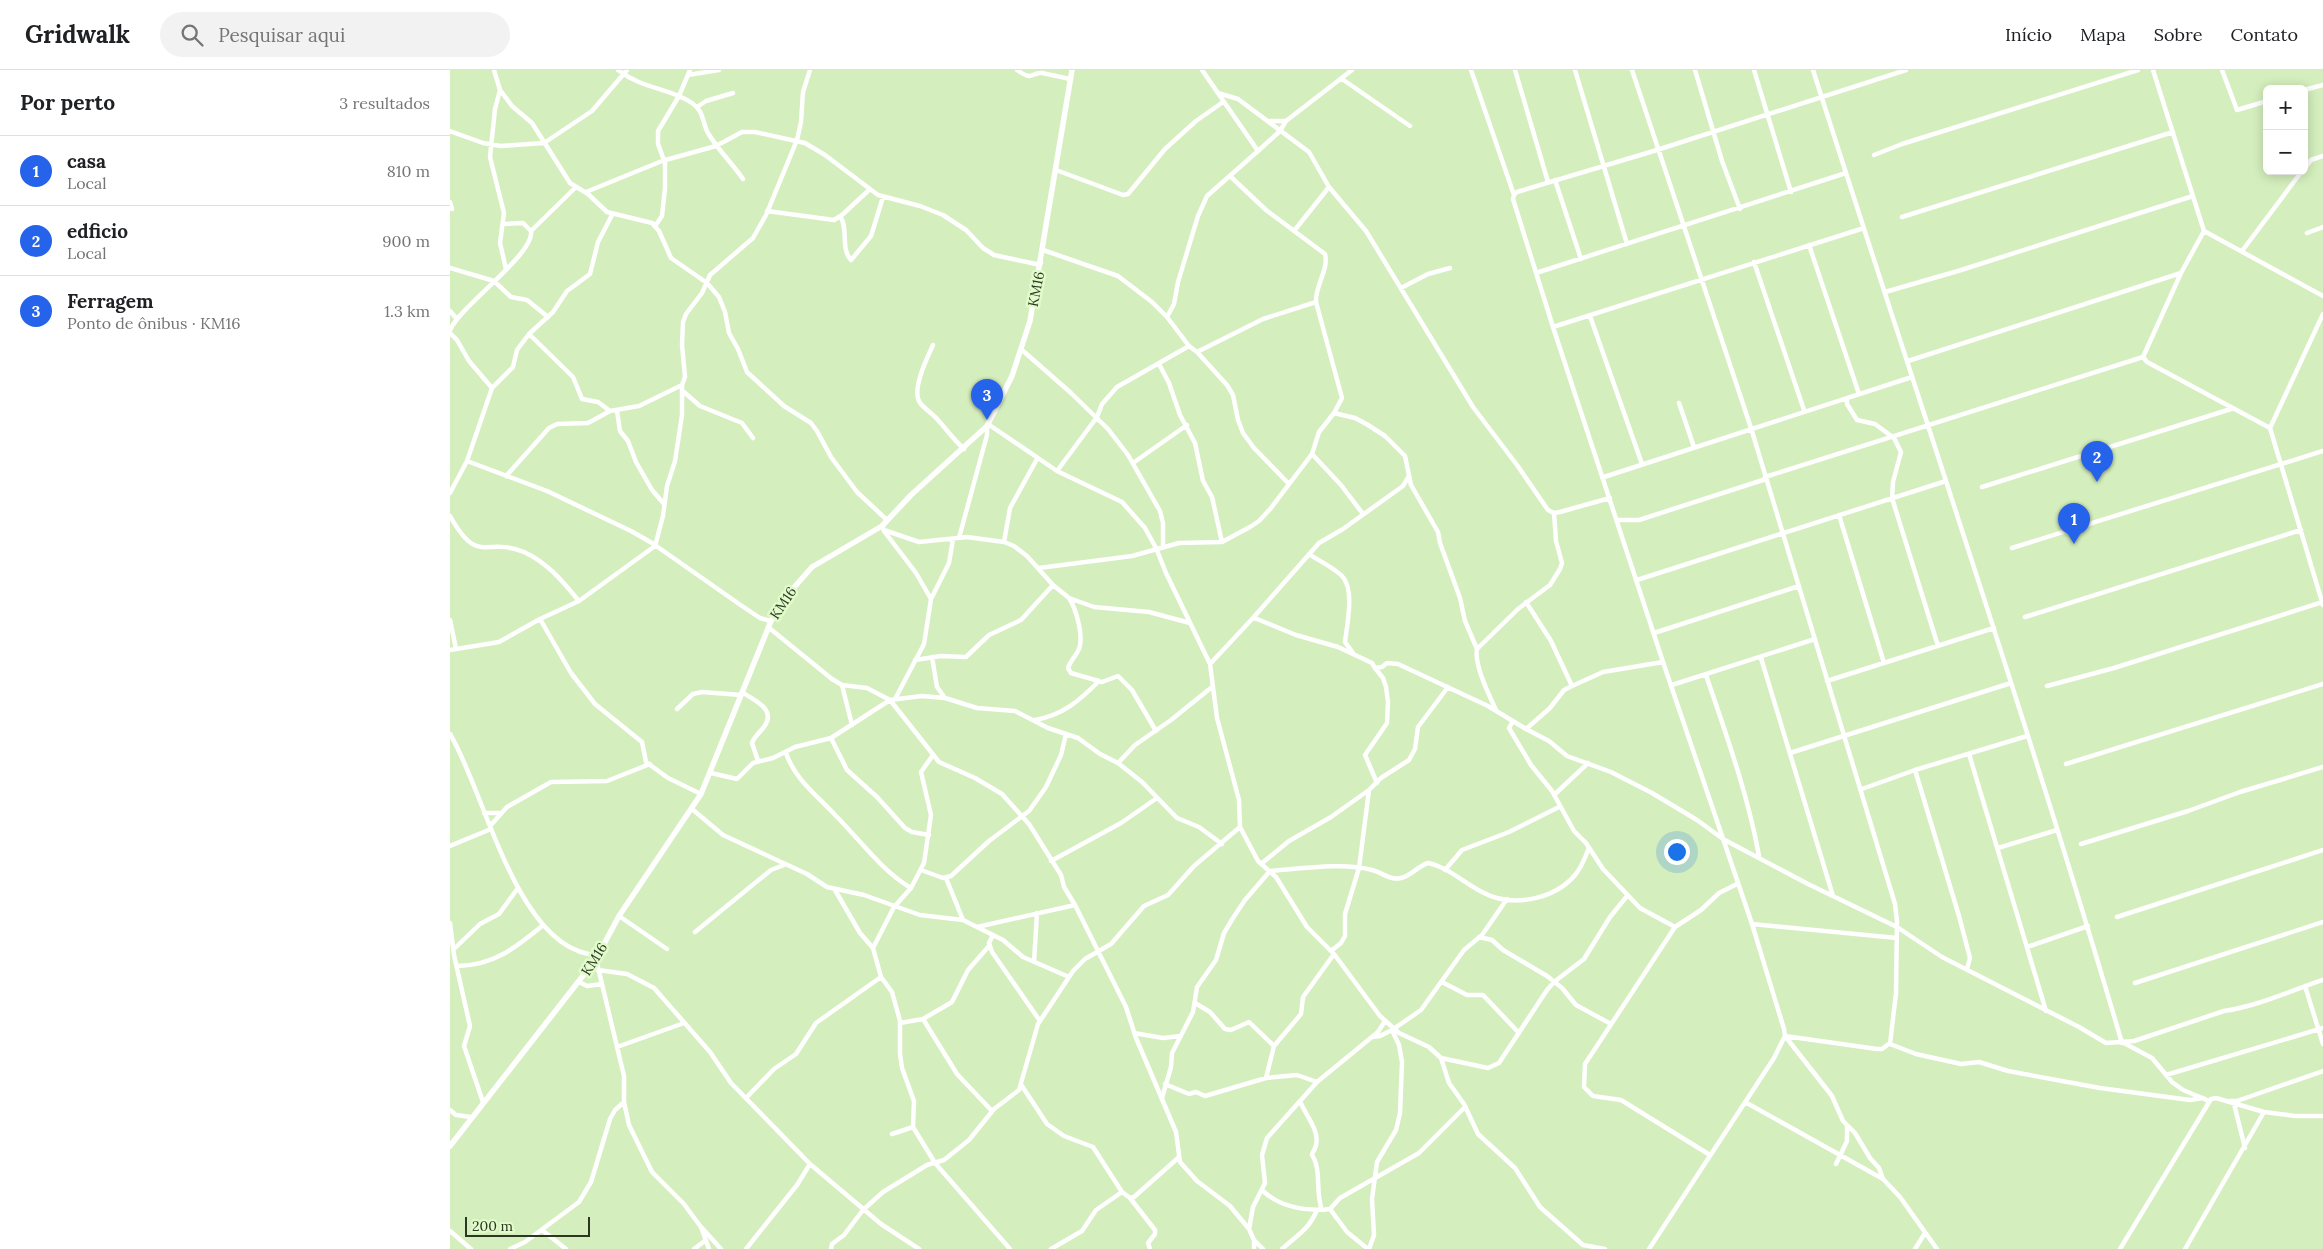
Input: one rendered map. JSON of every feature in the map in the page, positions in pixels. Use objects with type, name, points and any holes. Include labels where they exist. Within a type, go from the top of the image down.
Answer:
[{"type":"street","points":[[494,70],[500,90],[512,106],[532,123],[564,176],[576,188],[586,192],[611,216],[646,220],[655,226],[674,262],[707,283],[722,304],[728,322],[729,333],[747,372],[784,406],[811,423],[817,430],[831,457],[857,492],[887,520]]},
{"type":"street","points":[[655,226],[662,216],[664,207],[664,161],[658,144],[658,131],[679,96],[689,73],[719,70]]},
{"type":"street","points":[[450,650],[500,642],[540,619],[579,601],[655,546],[667,486],[675,461],[684,392],[682,386],[685,377],[682,345],[683,322],[686,314],[702,293],[715,270],[753,238],[767,211],[797,140],[801,122],[802,97],[810,70]]},
{"type":"street","points":[[1017,70],[1025,76],[1031,77],[1041,73],[1070,79]]},
{"type":"street","name":"KM16","points":[[450,1146],[597,957],[619,916],[692,809],[711,773],[769,624],[790,592],[812,567],[883,528],[887,520],[911,496],[964,449],[987,425],[1006,392],[1022,350],[1030,321],[1072,70]]},
{"type":"street","points":[[1202,70],[1258,151]]},
{"type":"street","points":[[1471,70],[1514,195],[1513,199],[1553,327],[1604,477],[1663,662],[1752,924],[1785,1036],[1832,1096],[1848,1127],[1847,1141],[1836,1164]]},
{"type":"street","points":[[1515,70],[1548,182]]},
{"type":"street","points":[[1575,70],[1628,244]]},
{"type":"street","points":[[1632,70],[1682,226],[1751,428],[1862,789],[1895,904],[1898,938],[1896,993],[1890,1043],[1882,1049],[1877,1049],[1785,1036]]},
{"type":"street","points":[[1695,70],[1713,131],[1740,209]]},
{"type":"street","points":[[1754,70],[1791,192]]},
{"type":"street","points":[[1813,70],[1994,628],[2123,1043],[2152,1058],[2182,1090],[2206,1100]]},
{"type":"street","points":[[1514,195],[1517,192],[1548,182],[1658,150],[1906,70]]},
{"type":"street","points":[[1874,155],[1902,144],[2138,70]]},
{"type":"street","points":[[2153,70],[2204,231],[2323,296]]},
{"type":"street","points":[[2222,70],[2237,110],[2263,102]]},
{"type":"street","points":[[450,131],[483,143],[508,147],[544,143],[592,111],[623,71],[639,84],[679,96],[697,107],[702,112],[706,130],[716,146],[744,179]]},
{"type":"street","points":[[1167,317],[1174,304],[1178,282],[1204,202],[1210,192],[1280,131],[1286,121],[1342,79],[1349,71]]},
{"type":"street","points":[[1342,79],[1410,126]]},
{"type":"street","points":[[2308,89],[2323,84]]},
{"type":"street","points":[[500,90],[495,110],[491,163],[503,206],[500,243],[506,269]]},
{"type":"street","points":[[697,107],[706,101],[733,93]]},
{"type":"street","points":[[1218,93],[1236,98],[1309,152],[1330,187],[1366,232],[1473,407],[1534,489],[1545,507],[1554,513],[1610,498]]},
{"type":"street","points":[[1056,170],[1123,194],[1128,194],[1165,149],[1196,121],[1224,102]]},
{"type":"street","points":[[1269,121],[1286,121]]},
{"type":"street","points":[[586,192],[664,161],[716,146],[736,134],[749,131],[797,140],[825,155],[869,190],[883,197],[908,202],[943,215],[966,230],[983,248],[994,255],[1036,264],[1041,263]]},
{"type":"street","points":[[1902,218],[2173,132]]},
{"type":"street","points":[[2308,164],[2311,160],[2323,156]]},
{"type":"street","points":[[1536,273],[1740,209],[1846,173]]},
{"type":"street","points":[[2242,251],[2299,175]]},
{"type":"street","points":[[1039,568],[1132,556],[1179,543],[1222,542],[1259,521],[1312,454],[1319,432],[1334,413],[1342,398],[1316,302],[1316,292],[1326,256],[1324,252],[1258,203],[1230,176]]},
{"type":"street","points":[[1555,180],[1581,259]]},
{"type":"street","points":[[1294,231],[1330,187]]},
{"type":"street","points":[[531,231],[576,188]]},
{"type":"street","points":[[767,211],[829,220],[840,216],[869,190]]},
{"type":"street","points":[[1885,292],[1958,272],[2193,196]]},
{"type":"street","points":[[840,216],[845,229],[846,252],[851,260],[870,236],[883,197]]},
{"type":"street","points":[[450,202],[452,209]]},
{"type":"street","points":[[450,493],[468,461],[492,388],[513,368],[517,350],[529,334],[548,317],[567,291],[590,274],[598,242],[611,216]]},
{"type":"street","points":[[492,388],[469,361],[450,331],[457,319],[526,247],[532,235],[531,231],[523,223],[503,224]]},
{"type":"street","points":[[2307,233],[2323,227]]},
{"type":"street","points":[[1553,327],[1864,228]]},
{"type":"street","points":[[2143,358],[2143,354],[2181,273],[2204,231]]},
{"type":"street","points":[[1809,245],[1859,394]]},
{"type":"street","points":[[1043,250],[1118,276],[1140,292],[1167,317],[1189,346],[1197,352],[1233,395],[1238,420],[1249,441],[1289,484]]},
{"type":"street","points":[[1754,262],[1804,410]]},
{"type":"street","points":[[450,268],[494,281],[511,297],[527,300],[548,317]]},
{"type":"street","points":[[1401,288],[1428,274],[1450,268]]},
{"type":"street","points":[[1908,361],[2181,273]]},
{"type":"street","points":[[1197,352],[1263,319],[1316,302]]},
{"type":"street","points":[[450,311],[457,319]]},
{"type":"street","points":[[2048,686],[2114,668],[2323,603],[2270,428],[2323,314]]},
{"type":"street","points":[[1591,315],[1642,464]]},
{"type":"street","points":[[529,334],[572,377],[582,399],[598,402],[610,411]]},
{"type":"street","points":[[933,345],[922,368],[918,398],[921,404],[934,415],[954,440],[964,449]]},
{"type":"street","points":[[1057,471],[1096,417],[1102,404],[1117,387],[1189,346]]},
{"type":"street","points":[[1022,350],[1096,417],[1121,446],[1160,511],[1163,523],[1163,546]]},
{"type":"street","points":[[2143,358],[2231,409],[2270,428]]},
{"type":"street","points":[[1618,520],[1639,520],[2143,358]]},
{"type":"street","points":[[1159,364],[1170,383],[1180,415],[1187,425],[1198,452],[1203,481],[1212,497],[1222,542]]},
{"type":"street","points":[[1604,477],[1804,410],[1847,399],[1912,377]]},
{"type":"street","points":[[506,476],[549,428],[557,424],[588,423],[610,411],[638,406],[682,386]]},
{"type":"street","points":[[684,392],[700,406],[742,423],[753,438]]},
{"type":"street","points":[[1847,399],[1847,404],[1857,420],[1872,422],[1894,438],[1901,452],[1892,482],[1892,498],[1938,646]]},
{"type":"street","points":[[1679,403],[1694,447]]},
{"type":"street","points":[[1982,487],[2231,409]]},
{"type":"street","points":[[617,411],[620,431],[628,441],[636,462],[652,490],[664,504]]},
{"type":"street","points":[[1334,413],[1355,418],[1385,436],[1405,456],[1412,489],[1438,532],[1460,598],[1465,621],[1477,649],[1476,654],[1482,675],[1496,711]]},
{"type":"street","points":[[987,425],[1057,471],[1122,502],[1145,528],[1210,664],[1212,687],[1222,736],[1239,800],[1240,827],[1261,864],[1270,871],[1282,886],[1307,927],[1332,952],[1376,1012],[1393,1029],[1429,1047],[1441,1058],[1450,1083],[1465,1107],[1478,1134],[1514,1168],[1545,1213],[1583,1245],[1605,1249]]},
{"type":"street","points":[[893,700],[924,644],[932,599],[949,563],[987,435],[987,425]]},
{"type":"street","points":[[1133,464],[1187,425]]},
{"type":"street","points":[[2012,548],[2323,450]]},
{"type":"street","points":[[1312,454],[1341,485],[1363,514]]},
{"type":"street","points":[[1004,542],[1010,508],[1037,459]]},
{"type":"street","points":[[468,461],[564,498],[631,531],[769,624],[823,673],[842,685],[866,688],[893,700],[933,755],[942,764],[975,778],[1002,794],[1036,834],[1061,875],[1066,891],[1075,905],[1126,1006],[1134,1033],[1176,1132],[1178,1158],[1191,1176],[1230,1206],[1249,1229],[1254,1240],[1262,1249]]},
{"type":"street","points":[[1210,664],[1319,543],[1338,532],[1403,486],[1409,475]]},
{"type":"street","points":[[1637,580],[1946,481]]},
{"type":"street","points":[[1477,649],[1526,602],[1550,585],[1562,566],[1556,541],[1554,513]]},
{"type":"street","points":[[1839,515],[1884,663]]},
{"type":"street","points":[[450,516],[464,538],[471,544],[482,548],[510,549],[524,552],[548,567],[579,601]]},
{"type":"street","points":[[883,528],[919,542],[967,537],[1004,542],[1014,546],[1028,556],[1053,585],[1069,598],[1094,607],[1149,612],[1190,623]]},
{"type":"street","points":[[883,528],[916,573],[932,599]]},
{"type":"street","points":[[2025,617],[2301,530]]},
{"type":"street","points":[[1309,554],[1338,573],[1345,580],[1349,607],[1345,642],[1356,656]]},
{"type":"street","points":[[915,660],[932,657],[966,657],[989,635],[1021,620],[1053,585]]},
{"type":"street","points":[[1654,633],[1799,586]]},
{"type":"street","points":[[1069,598],[1077,614],[1080,644],[1079,650],[1068,668],[1075,675],[1102,682],[1118,676],[1123,679],[1156,731]]},
{"type":"street","points":[[1526,602],[1551,641],[1572,686]]},
{"type":"street","points":[[1253,618],[1296,635],[1338,647],[1372,663],[1384,680],[1388,702],[1387,722],[1365,755],[1377,783]]},
{"type":"street","points":[[540,619],[584,692],[605,714],[642,742],[645,758],[650,764],[668,778],[701,794]]},
{"type":"street","points":[[450,620],[456,649]]},
{"type":"street","points":[[1828,681],[1994,628]]},
{"type":"street","points":[[1672,685],[1761,658],[1815,639]]},
{"type":"street","points":[[932,657],[937,686],[945,698]]},
{"type":"street","points":[[1761,658],[1833,896]]},
{"type":"street","points":[[1526,729],[1550,708],[1564,690],[1572,686],[1603,672],[1663,662]]},
{"type":"street","points":[[1375,668],[1382,667],[1387,663],[1398,664],[1496,711],[1549,741],[1567,756],[1588,763],[1652,793],[1697,820],[1723,839],[1897,927],[1936,953],[2106,1043],[2123,1043],[2195,1022],[2224,1011],[2238,1010],[2323,980]]},
{"type":"street","points":[[1706,675],[1743,793],[1758,856]]},
{"type":"street","points":[[1035,720],[1064,711],[1081,699],[1099,681]]},
{"type":"street","points":[[1790,753],[2011,683]]},
{"type":"street","points":[[2066,764],[2323,684]]},
{"type":"street","points":[[842,685],[852,724]]},
{"type":"street","points":[[1118,763],[1134,745],[1156,731],[1212,687]]},
{"type":"street","points":[[1261,864],[1297,835],[1331,817],[1370,790],[1408,760],[1413,754],[1418,727],[1448,687]]},
{"type":"street","points":[[676,709],[693,694],[702,692],[741,694],[762,705],[769,718],[752,743],[758,761]]},
{"type":"street","points":[[711,773],[737,779],[748,766],[795,747],[831,738],[893,700],[922,696],[945,698],[977,708],[1015,711],[1048,728],[1078,738],[1100,754],[1118,763],[1142,782],[1177,818],[1205,831],[1222,844]]},
{"type":"street","points":[[1513,721],[1509,728],[1511,732],[1554,795],[1574,831],[1589,848],[1603,869],[1640,908],[1675,927]]},
{"type":"street","points":[[450,734],[518,888],[542,926],[566,946],[597,957],[598,970],[624,1076],[624,1102],[629,1126],[649,1167],[659,1181],[684,1204],[721,1249]]},
{"type":"street","points":[[946,878],[989,841],[1029,811],[1046,787],[1065,746],[1066,734]]},
{"type":"street","points":[[1862,789],[1915,770],[2027,736]]},
{"type":"street","points":[[831,738],[847,770],[877,797],[905,828],[912,832],[929,835]]},
{"type":"street","points":[[786,752],[807,788],[837,816],[861,844],[896,879],[911,888]]},
{"type":"street","points":[[1969,754],[2046,1011]]},
{"type":"street","points":[[873,948],[894,907],[911,888],[922,870],[929,835],[930,810],[921,772],[933,755]]},
{"type":"street","points":[[1554,795],[1588,763]]},
{"type":"street","points":[[450,846],[490,828],[500,813],[530,792],[551,782],[607,781],[650,764]]},
{"type":"street","points":[[2080,844],[2323,767]]},
{"type":"street","points":[[1915,770],[1957,907],[1970,958],[1967,969]]},
{"type":"street","points":[[1266,1078],[1274,1046],[1300,1014],[1303,997],[1332,952],[1342,943],[1345,936],[1345,914],[1359,868],[1370,790]]},
{"type":"street","points":[[1051,861],[1121,822],[1157,798]]},
{"type":"street","points":[[1444,870],[1462,850],[1509,832],[1559,807]]},
{"type":"street","points":[[692,809],[723,835],[784,865],[807,874],[835,890],[864,894],[894,907],[929,917],[963,920],[993,935],[1016,952],[1034,962],[1069,977]]},
{"type":"street","points":[[484,813],[500,813]]},
{"type":"street","points":[[831,1249],[832,1244],[844,1235],[863,1210],[888,1188],[944,1160],[965,1144],[985,1123],[992,1111],[1022,1086],[1040,1021],[1078,965],[1111,944],[1144,906],[1168,894],[1194,866],[1240,827]]},
{"type":"street","points":[[1998,848],[2057,830]]},
{"type":"street","points":[[1161,1099],[1171,1067],[1172,1053],[1193,1012],[1197,987],[1216,960],[1227,928],[1245,900],[1270,871],[1318,867],[1359,868],[1372,870],[1397,879],[1428,863],[1444,870],[1481,892],[1507,899],[1531,900],[1563,884],[1577,872],[1589,848]]},
{"type":"street","points":[[2117,917],[2323,850]]},
{"type":"street","points":[[695,932],[771,870],[784,865]]},
{"type":"street","points":[[922,870],[946,878],[963,920]]},
{"type":"street","points":[[1710,1155],[1621,1100],[1592,1096],[1584,1089],[1585,1064],[1675,927],[1695,914],[1719,893],[1737,884]]},
{"type":"street","points":[[454,949],[480,924],[499,914],[518,888]]},
{"type":"street","points":[[835,890],[860,933],[873,948],[881,978],[892,992],[900,1023],[899,1046],[902,1068],[914,1101],[913,1126],[936,1163],[1010,1249]]},
{"type":"street","points":[[1441,1058],[1488,1068],[1494,1066],[1503,1058],[1532,1011],[1554,982],[1584,958],[1610,917],[1627,896]]},
{"type":"street","points":[[1371,1037],[1380,1036],[1393,1029],[1421,1010],[1464,950],[1479,937],[1507,899]]},
{"type":"street","points":[[976,927],[1075,905]]},
{"type":"street","points":[[1034,962],[1037,913]]},
{"type":"street","points":[[619,916],[667,949]]},
{"type":"street","points":[[2135,982],[2323,922]]},
{"type":"street","points":[[450,923],[454,949],[452,956],[457,966],[470,1026],[464,1046],[483,1102]]},
{"type":"street","points":[[1752,924],[1898,938]]},
{"type":"street","points":[[457,966],[484,963],[515,947],[542,926]]},
{"type":"street","points":[[2027,947],[2088,926]]},
{"type":"street","points":[[900,1023],[923,1018],[952,1002],[968,970],[989,946],[993,935]]},
{"type":"street","points":[[1479,937],[1492,940],[1503,950],[1523,960],[1554,982],[1576,1005],[1611,1024]]},
{"type":"street","points":[[989,946],[1040,1021]]},
{"type":"street","points":[[598,970],[627,974],[642,980],[663,996],[710,1052],[731,1083],[810,1164],[863,1210],[919,1249]]},
{"type":"street","points":[[746,1098],[774,1069],[796,1054],[816,1023],[881,978]]},
{"type":"street","points":[[579,982],[587,986],[602,984]]},
{"type":"street","points":[[1442,982],[1467,995],[1483,995],[1519,1034]]},
{"type":"street","points":[[2306,986],[2323,1044]]},
{"type":"street","points":[[1195,1002],[1210,1012],[1225,1030],[1231,1030],[1249,1022],[1274,1046]]},
{"type":"street","points":[[923,1018],[957,1074],[992,1111]]},
{"type":"street","points":[[1249,1229],[1249,1217],[1255,1201],[1263,1191],[1266,1178],[1262,1156],[1264,1144],[1317,1082],[1371,1037],[1385,1021]]},
{"type":"street","points":[[617,1047],[684,1023]]},
{"type":"street","points":[[1330,1209],[1347,1232],[1368,1249],[1374,1235],[1372,1199],[1376,1178],[1376,1162],[1396,1130],[1400,1113],[1402,1062],[1393,1029]]},
{"type":"street","points":[[2166,1075],[2320,1029]]},
{"type":"street","points":[[1134,1033],[1163,1038],[1180,1036]]},
{"type":"street","points":[[1649,1249],[1774,1058],[1785,1036]]},
{"type":"street","points":[[1890,1043],[1894,1047],[1961,1064],[1982,1062],[2008,1071],[2111,1090],[2190,1100],[2213,1098],[2237,1101],[2323,1071]]},
{"type":"street","points":[[1165,1084],[1189,1094],[1196,1092],[1205,1096],[1266,1078],[1297,1074],[1317,1082]]},
{"type":"street","points":[[1022,1086],[1047,1124],[1064,1136],[1093,1147],[1122,1192],[1130,1198],[1155,1230],[1155,1234],[1148,1243],[1150,1249]]},
{"type":"street","points":[[2120,1249],[2206,1100]]},
{"type":"street","points":[[1300,1101],[1312,1122],[1316,1137],[1316,1148],[1312,1156],[1315,1161],[1322,1210]]},
{"type":"street","points":[[2228,1101],[2264,1112],[2295,1116],[2323,1116]]},
{"type":"street","points":[[510,1249],[520,1246],[579,1202],[591,1182],[610,1119],[615,1110],[624,1102]]},
{"type":"street","points":[[1745,1102],[1883,1179],[1900,1197],[1937,1249]]},
{"type":"street","points":[[2234,1104],[2245,1148]]},
{"type":"street","points":[[1263,1191],[1274,1200],[1300,1209],[1330,1209],[1340,1198],[1419,1153],[1465,1107]]},
{"type":"street","points":[[450,1110],[456,1115],[472,1117]]},
{"type":"street","points":[[2185,1249],[2245,1148],[2264,1112]]},
{"type":"street","points":[[1846,1124],[1855,1133],[1870,1158],[1880,1168],[1883,1179]]},
{"type":"street","points":[[892,1134],[913,1126]]},
{"type":"street","points":[[1130,1198],[1134,1197],[1178,1158]]},
{"type":"street","points":[[746,1249],[797,1185],[810,1164]]},
{"type":"street","points":[[1051,1249],[1082,1231],[1096,1210],[1122,1192]]},
{"type":"street","points":[[1282,1249],[1302,1235],[1317,1210]]},
{"type":"street","points":[[701,1227],[709,1249]]},
{"type":"street","points":[[542,1230],[566,1249]]},
{"type":"street","points":[[450,1231],[471,1249]]},
{"type":"street","points":[[1915,1249],[1924,1233]]},
{"type":"street","points":[[694,1249],[706,1240]]},
{"type":"street","points":[[1254,1240],[1254,1249]]},
{"type":"place","name":"Ferragem","points":[[987,420]]},
{"type":"place","name":"edficio","points":[[2097,482]]},
{"type":"place","name":"casa","points":[[2074,544]]}]
